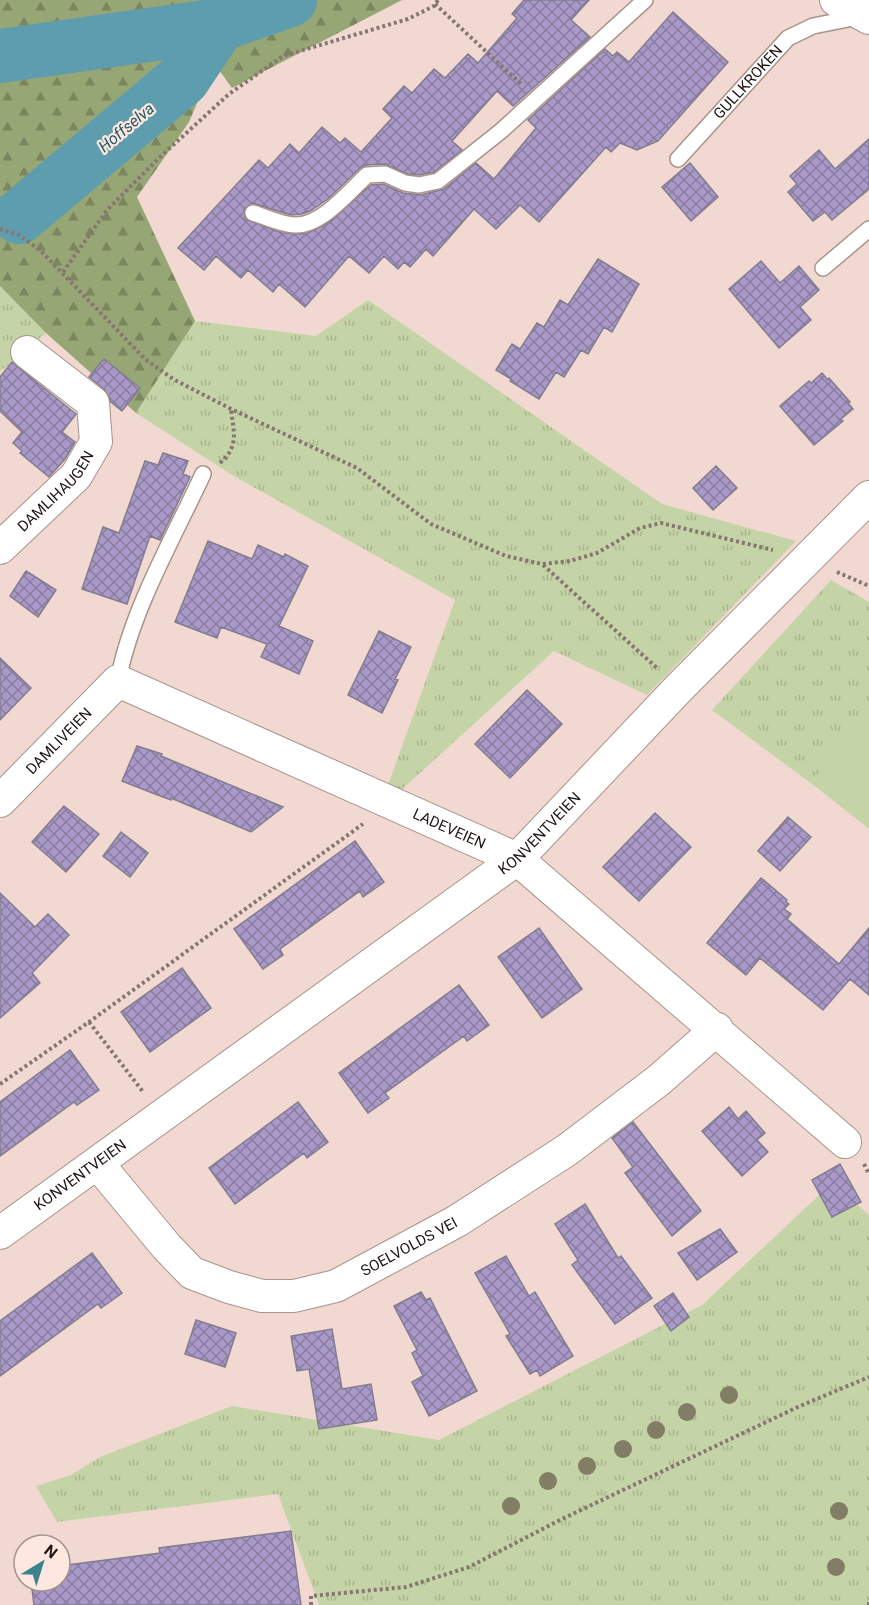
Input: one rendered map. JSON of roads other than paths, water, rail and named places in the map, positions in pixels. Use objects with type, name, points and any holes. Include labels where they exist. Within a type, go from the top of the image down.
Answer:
[{"type":"street","name":"GULLKROKEN","points":[[836,0],[866,17]]},
{"type":"street","name":"DAMLIHAUGEN","points":[[0,548],[76,476],[96,442],[93,403],[27,352]]},
{"type":"street","name":"KONVENTVEIEN","points":[[0,1233],[517,859],[679,688],[807,559],[863,514]]},
{"type":"street","name":"DAMLIVEIEN","points":[[0,801],[117,681]]},
{"type":"street","name":"LADEVEIEN","points":[[117,681],[517,859],[717,1029],[845,1142]]},
{"type":"street","name":"SOELVOLDS VEI","points":[[98,1164],[166,1246],[192,1273],[228,1287],[262,1296],[294,1296],[336,1286],[457,1221],[567,1150],[659,1080],[717,1029]]},
{"type":"lane","points":[[253,213],[294,225],[310,222],[328,212],[367,175],[385,174],[405,183],[419,185],[438,181],[501,131],[645,0]]},
{"type":"lane","name":"GULLKROKEN","points":[[678,159],[788,38],[813,26],[866,17]]},
{"type":"lane","points":[[823,268],[869,229]]},
{"type":"lane","points":[[117,681],[123,651],[140,608],[203,474]]},
{"type":"waterway","name":"Hoffselva","points":[[0,56],[219,25],[290,0]]},
{"type":"waterway","name":"Hoffselva","points":[[19,217],[183,79],[219,25]]}]
